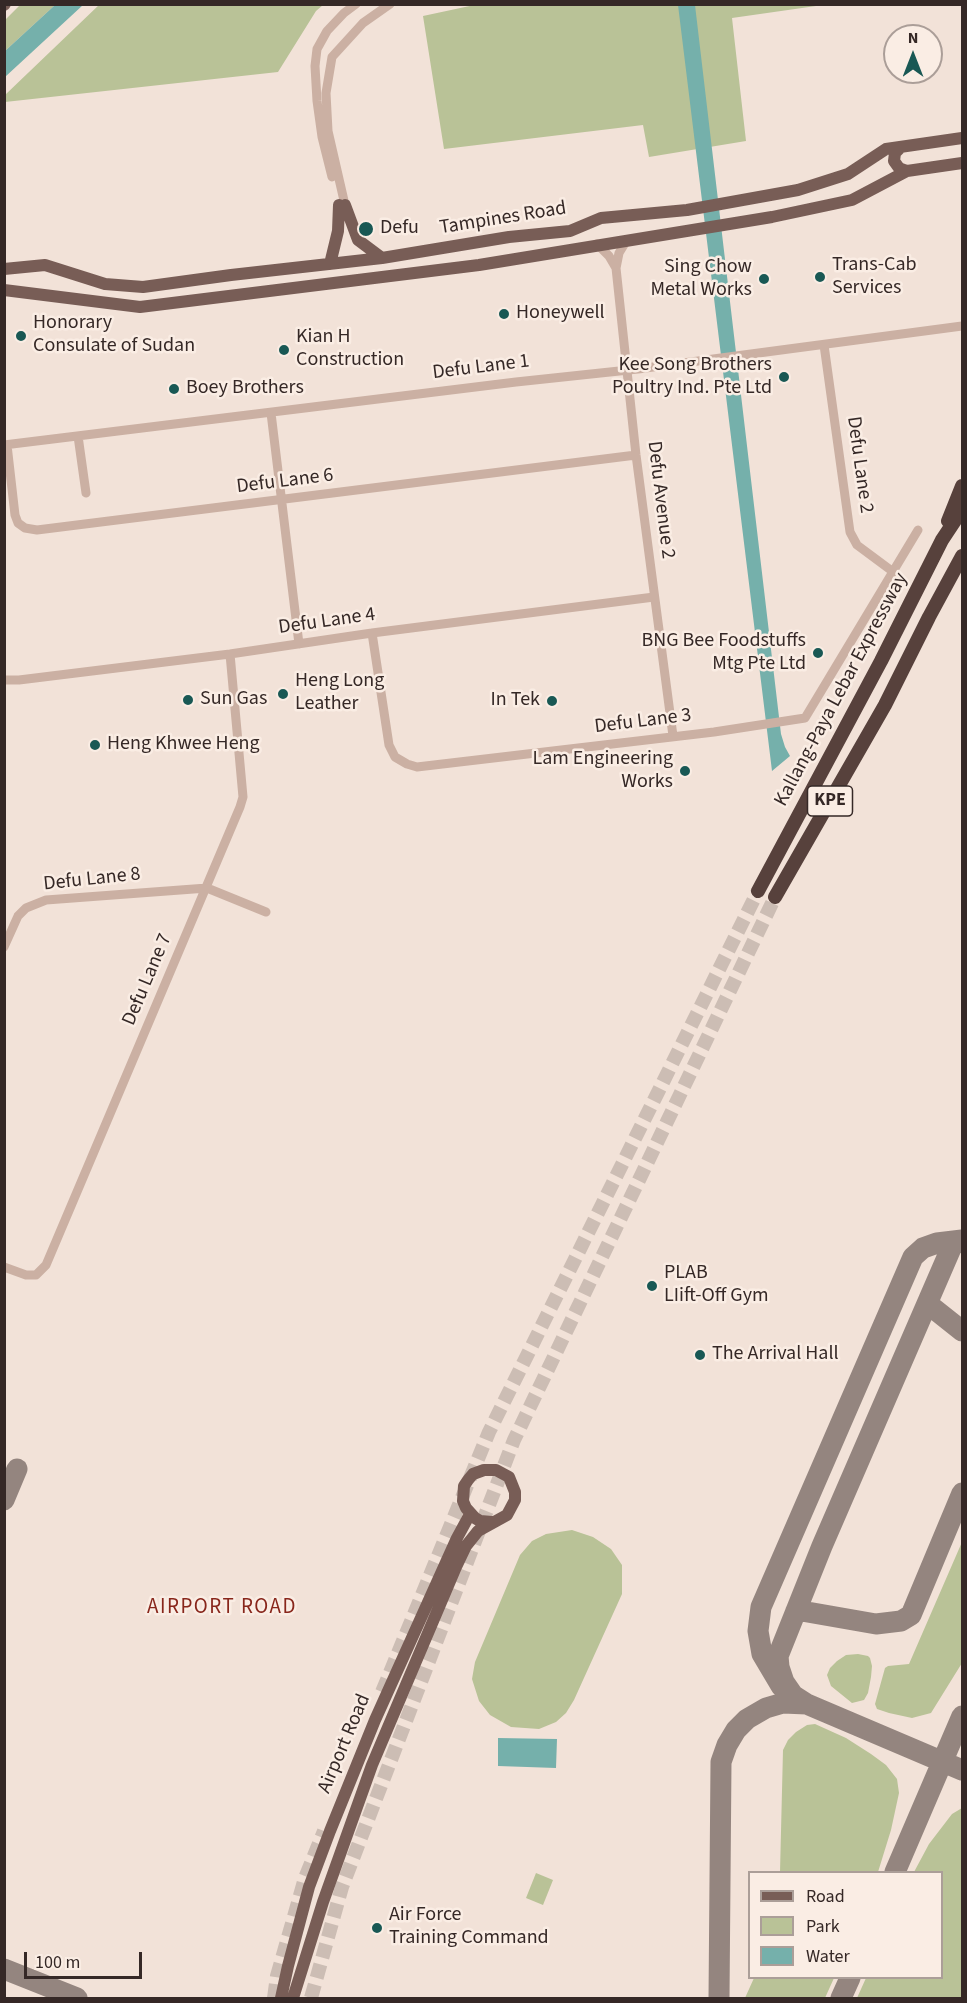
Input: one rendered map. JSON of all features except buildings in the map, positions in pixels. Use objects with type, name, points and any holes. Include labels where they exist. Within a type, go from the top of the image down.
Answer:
[{"type":"highway","points":[[942,540],[963,486]]},
{"type":"highway","name":"Kallang-Paya Lebar Expressway","points":[[758,891],[881,661],[942,540],[963,510]]},
{"type":"highway","name":"Kallang-Paya Lebar Expressway","points":[[775,897],[885,705],[963,556]]},
{"type":"highway","points":[[953,573],[963,561]]},
{"type":"main road","name":"Tampines Road","points":[[4,269],[45,265],[105,284],[143,287],[382,258],[509,237],[570,231],[601,218],[687,210],[798,190],[848,174],[886,149],[963,138]]},
{"type":"main road","points":[[901,147],[895,153],[894,161],[899,168],[907,171]]},
{"type":"main road","name":"Tampines Road","points":[[4,290],[140,307],[479,265],[772,217],[852,200],[907,171],[963,163]]},
{"type":"main road","points":[[342,205],[358,240],[382,258]]},
{"type":"main road","points":[[330,264],[342,205]]},
{"type":"main road","name":"Airport Road","points":[[281,1998],[309,1887],[343,1798],[380,1710],[470,1514],[463,1501],[464,1486],[478,1471],[496,1470],[508,1477],[513,1484],[515,1500],[507,1515],[478,1531],[466,1546],[388,1725],[342,1848],[293,1998]]},
{"type":"main road","points":[[470,1514],[480,1521],[492,1522]]},
{"type":"street","points":[[342,205],[322,137],[315,66],[317,49],[327,32],[356,4]]},
{"type":"street","points":[[342,205],[328,131],[326,93],[332,57],[363,23],[390,4]]},
{"type":"street","name":"Defu Avenue 2","points":[[627,240],[619,253],[616,268],[636,455],[674,736]]},
{"type":"street","points":[[597,244],[609,256],[616,268]]},
{"type":"street","name":"Defu Lane 1","points":[[6,445],[756,354],[963,326]]},
{"type":"street","name":"Defu Lane 2","points":[[824,345],[850,532],[856,544],[892,571]]},
{"type":"street","points":[[271,413],[298,644]]},
{"type":"street","points":[[78,436],[86,493]]},
{"type":"street","name":"Defu Lane 6","points":[[6,445],[15,515],[18,523],[25,528],[37,530],[636,455]]},
{"type":"street","name":"Defu Lane 3","points":[[372,633],[389,745],[395,757],[417,767],[805,718],[918,530]]},
{"type":"street","name":"Defu Lane 4","points":[[4,680],[230,654],[372,633],[654,597]]},
{"type":"street","name":"Defu Lane 7","points":[[4,1267],[26,1275],[36,1275],[46,1265],[207,888],[243,797],[230,654]]},
{"type":"street","points":[[207,888],[266,912]]},
{"type":"street","name":"Defu Lane 8","points":[[4,947],[18,916],[26,908],[46,900],[207,888]]},
{"type":"green space","points":[[100,4],[323,5],[316,11],[278,72],[5,102],[5,95]]},
{"type":"green space","points":[[479,4],[823,5],[732,18],[746,141],[649,157],[643,125],[444,149],[423,16]]},
{"type":"green space","points":[[20,5],[55,5],[5,51],[5,20]]},
{"type":"green space","points":[[572,1530],[593,1537],[611,1549],[622,1565],[622,1594],[566,1713],[556,1722],[539,1729],[511,1727],[490,1715],[479,1701],[472,1679],[475,1662],[520,1555],[532,1541],[546,1534]]},
{"type":"green space","points":[[962,1542],[962,1663],[931,1713],[912,1718],[877,1709],[875,1704],[885,1668],[909,1664]]},
{"type":"green space","points":[[858,1654],[870,1658],[871,1677],[864,1700],[852,1703],[831,1686],[827,1675],[837,1661],[846,1655]]},
{"type":"green space","points":[[815,1724],[846,1738],[886,1765],[897,1779],[899,1793],[878,1871],[780,1871],[783,1750],[788,1740],[807,1725]]},
{"type":"green space","points":[[962,1808],[962,1998],[857,1998],[866,1979],[943,1979],[943,1871],[915,1871],[929,1844],[952,1814]]},
{"type":"green space","points":[[536,1873],[553,1880],[543,1905],[526,1898]]},
{"type":"green space","points":[[754,1979],[834,1979],[825,1998],[745,1998]]},
{"type":"water","points":[[55,5],[83,5],[5,77],[5,51]]},
{"type":"water","points":[[678,5],[695,5],[781,734],[790,756],[772,771]]},
{"type":"water","points":[[498,1738],[557,1739],[556,1768],[498,1766]]},
{"type":"taxiway","points":[[793,1695],[781,1686],[762,1654],[758,1631],[761,1607],[913,1257],[923,1248],[937,1243],[962,1240]]},
{"type":"taxiway","points":[[807,1704],[793,1695],[784,1682],[778,1656],[822,1546],[952,1246],[962,1240]]},
{"type":"taxiway","points":[[928,1304],[962,1331]]},
{"type":"taxiway","points":[[4,1500],[17,1469]]},
{"type":"taxiway","points":[[796,1610],[876,1624],[901,1621],[911,1615],[962,1493]]},
{"type":"taxiway","points":[[795,1699],[962,1770]]},
{"type":"taxiway","points":[[719,1998],[721,1762],[736,1730],[747,1719],[766,1708],[783,1703],[807,1704]]},
{"type":"taxiway","points":[[895,1871],[962,1716]]},
{"type":"taxiway","points":[[4,1969],[77,1998]]},
{"type":"taxiway","points":[[841,1998],[850,1979]]},
{"type":"tunnel","points":[[382,1692],[489,1432],[758,891]]},
{"type":"tunnel","points":[[311,1998],[342,1887],[514,1440],[775,897]]},
{"type":"tunnel","points":[[274,1998],[277,1976],[305,1878],[324,1831]]},
{"type":"place","name":"Defu","points":[[366,229]]},
{"type":"place","name":"Trans-Cab Services","points":[[820,277]]},
{"type":"place","name":"Sing Chow Metal Works","points":[[764,279]]},
{"type":"place","name":"Honeywell","points":[[504,314]]},
{"type":"place","name":"Honorary Consulate of Sudan","points":[[21,336]]},
{"type":"place","name":"Kian H Construction","points":[[284,350]]},
{"type":"place","name":"Kee Song Brothers Poultry Ind. Pte Ltd","points":[[784,377]]},
{"type":"place","name":"Boey Brothers","points":[[174,389]]},
{"type":"place","name":"BNG Bee Foodstuffs Mtg Pte Ltd","points":[[818,653]]},
{"type":"place","name":"Heng Long Leather","points":[[283,694]]},
{"type":"place","name":"Sun Gas","points":[[188,700]]},
{"type":"place","name":"In Tek","points":[[552,701]]},
{"type":"place","name":"Heng Khwee Heng","points":[[95,745]]},
{"type":"place","name":"Lam Engineering Works","points":[[685,771]]},
{"type":"place","name":"PLAB LIift-Off Gym","points":[[652,1286]]},
{"type":"place","name":"The Arrival Hall","points":[[700,1355]]},
{"type":"place","name":"Air Force Training Command","points":[[377,1928]]},
{"type":"district","name":"AIRPORT ROAD","points":[[222,1608]]}]
